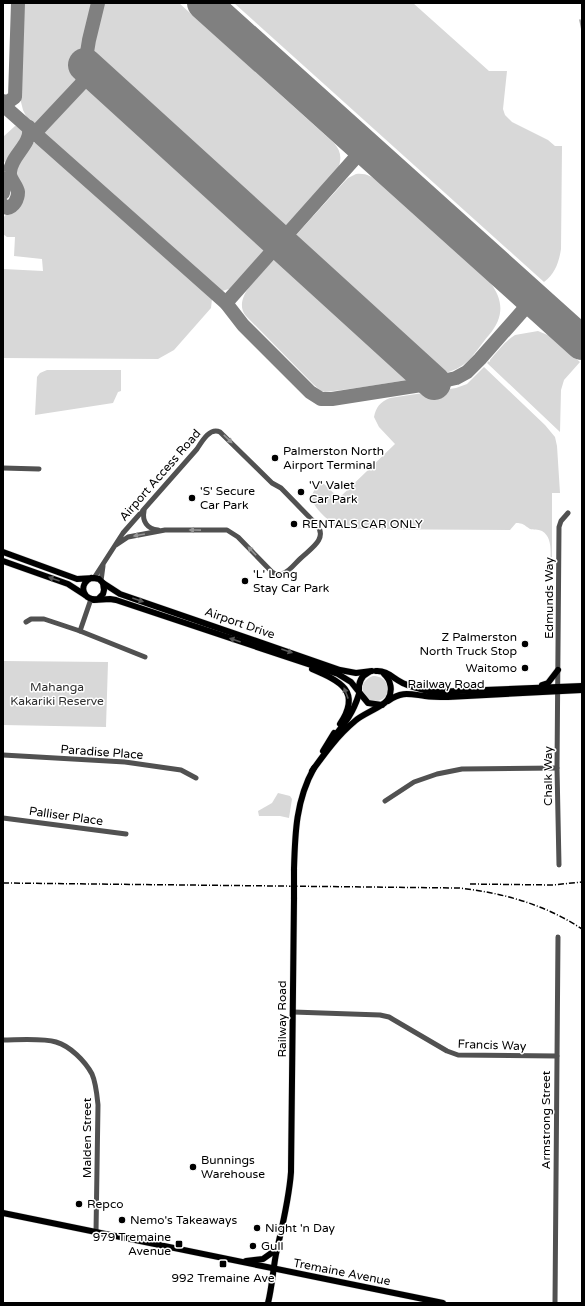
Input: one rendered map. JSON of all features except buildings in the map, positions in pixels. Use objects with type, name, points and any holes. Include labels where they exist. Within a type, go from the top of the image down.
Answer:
[{"type":"main road","points":[[3,552],[76,578],[83,580],[92,578],[102,582],[104,590],[103,594],[98,599],[91,599],[85,595],[83,589],[85,582],[92,578]]},
{"type":"main road","points":[[4,562],[68,584],[91,599]]},
{"type":"main road","name":"Airport Drive","points":[[102,582],[120,594],[340,670],[356,673],[374,671]]},
{"type":"main road","name":"Airport Drive","points":[[91,599],[116,600],[343,676],[351,682],[359,693]]},
{"type":"main road","points":[[281,656],[334,679],[341,684],[346,692],[349,701],[348,710],[322,752]]},
{"type":"main road","points":[[491,690],[512,686],[543,685],[548,683],[558,670]]},
{"type":"main road","points":[[374,671],[381,672],[389,679],[389,699],[383,704],[368,703],[359,693],[360,681],[367,673],[374,671]]},
{"type":"main road","name":"Railway Road","points":[[374,671],[385,672],[410,686],[433,692],[558,689],[582,690]]},
{"type":"main road","name":"Railway Road","points":[[312,771],[332,744],[355,721],[396,696],[405,694],[434,697],[558,689],[582,686]]},
{"type":"main road","name":"Railway Road","points":[[268,1303],[289,1191],[291,1172],[294,869],[296,820],[303,793],[312,771],[322,752],[351,716],[359,693]]},
{"type":"main road","name":"Tremaine Avenue","points":[[3,1213],[443,1303]]},
{"type":"main road","points":[[240,1261],[263,1258],[277,1249]]},
{"type":"street","name":"Airport Access Road","points":[[92,578],[103,565],[123,532],[197,449],[201,442],[211,432],[217,430],[317,525],[321,534],[318,541],[308,553],[302,556],[286,572],[278,575],[272,572],[238,537],[227,530],[164,530],[128,537],[116,545]]},
{"type":"street","points":[[3,468],[39,469]]},
{"type":"street","points":[[144,509],[144,520],[148,526],[155,530],[164,530]]},
{"type":"street","name":"Edmunds Way","points":[[558,689],[559,527],[561,520],[568,513]]},
{"type":"street","name":"Airport Access Road","points":[[102,582],[103,565]]},
{"type":"street","points":[[80,631],[91,599]]},
{"type":"street","points":[[26,622],[31,619],[44,619],[80,631],[145,658]]},
{"type":"street","name":"Chalk Way","points":[[558,689],[557,768],[559,865]]},
{"type":"street","name":"Paradise Place","points":[[3,755],[125,762],[180,770],[196,778]]},
{"type":"street","points":[[385,801],[414,782],[437,774],[462,769],[557,768]]},
{"type":"street","name":"Palliser Place","points":[[3,818],[126,834]]},
{"type":"street","name":"Armstrong Street","points":[[555,1303],[558,937]]},
{"type":"street","name":"Francis Way","points":[[293,1012],[380,1015],[389,1018],[447,1051],[458,1055],[556,1056]]},
{"type":"street","name":"Malden Street","points":[[3,1040],[55,1042],[69,1049],[77,1056],[92,1075],[97,1090],[98,1104],[96,1232]]},
{"type":"green space","points":[[23,3],[179,3],[334,143],[340,155],[338,169],[229,289],[222,291],[219,290],[29,122],[23,110],[20,98]]},
{"type":"green space","points":[[234,3],[413,3],[489,71],[507,71],[503,109],[505,115],[512,122],[548,140],[555,146],[562,146],[561,249],[558,263],[548,279],[544,282]]},
{"type":"green space","points":[[15,126],[22,127],[25,132],[25,137],[9,163],[6,164],[3,160],[3,137]]},
{"type":"green space","points":[[36,142],[42,145],[209,294],[208,296],[212,299],[211,308],[174,350],[158,359],[3,358],[3,269],[43,271],[42,259],[14,256],[15,237],[7,237],[3,234],[2,225],[4,217],[8,213],[18,208],[21,202],[23,202],[24,194],[20,184],[14,178],[14,166],[26,146]]},
{"type":"green space","points":[[356,174],[368,175],[379,182],[490,282],[495,289],[500,302],[500,315],[494,328],[474,355],[457,369],[429,377],[325,392],[321,391],[313,384],[246,316],[242,309],[242,301],[250,286],[345,181]]},
{"type":"green space","points":[[538,331],[550,336],[580,362],[564,380],[561,390],[560,432],[487,363],[489,361],[490,362],[490,360],[511,337]]},
{"type":"green space","points":[[484,367],[545,425],[555,437],[560,493],[552,493],[552,572],[550,569],[550,543],[546,534],[539,530],[530,529],[520,523],[516,523],[510,530],[341,529],[332,524],[317,509],[312,497],[315,489],[320,484],[324,484],[339,498],[395,444],[379,427],[374,417],[377,408],[381,403],[390,398],[456,388],[467,384]]},
{"type":"green space","points":[[47,370],[121,370],[121,391],[118,392],[113,403],[35,415],[37,377],[40,373]]},
{"type":"green space","name":"Mahanga Kakariki Reserve","points":[[3,661],[108,662],[106,727],[3,725]]},
{"type":"green space","points":[[373,676],[383,679],[387,685],[386,696],[380,700],[374,701],[365,695],[363,690],[363,685],[366,680]]},
{"type":"green space","points":[[278,793],[290,796],[292,799],[289,818],[280,816],[259,816],[258,811],[272,803]]},
{"type":"waterway","points":[[580,20],[582,30]]},
{"type":"taxiway","points":[[3,101],[8,102],[15,97],[18,3]]},
{"type":"taxiway","points":[[35,133],[82,83],[89,40],[98,3]]},
{"type":"taxiway","points":[[3,105],[226,303],[243,325],[310,392],[321,399],[332,399],[434,383],[456,378],[467,372],[480,359],[533,299]]},
{"type":"taxiway","points":[[3,205],[7,208],[9,207],[14,204],[17,197],[18,192],[10,175],[11,166],[25,145],[29,133],[29,127]]},
{"type":"taxiway","points":[[226,303],[365,147]]},
{"type":"taxiway","points":[[3,193],[5,182]]},
{"type":"runway","points":[[204,3],[582,343]]},
{"type":"runway","points":[[85,65],[434,383]]},
{"type":"railway","points":[[470,884],[553,885],[582,882]]},
{"type":"railway","points":[[3,883],[459,888],[491,893],[523,901],[538,906],[568,920],[582,929]]},
{"type":"place","name":"Palmerston North Airport Terminal","points":[[275,458]]},
{"type":"place","name":"'V' Valet Car Park","points":[[301,492]]},
{"type":"place","name":"'S' Secure Car Park","points":[[192,498]]},
{"type":"place","name":"RENTALS CAR ONLY","points":[[294,524]]},
{"type":"place","name":"'L' Long Stay Car Park","points":[[245,581]]},
{"type":"place","name":"Z Palmerston North Truck Stop","points":[[525,644]]},
{"type":"place","name":"Waitomo","points":[[525,668]]},
{"type":"place","name":"Bunnings Warehouse","points":[[193,1167]]},
{"type":"place","name":"Repco","points":[[79,1204]]},
{"type":"place","name":"Nemo's Takeaways","points":[[122,1220]]},
{"type":"place","name":"Night 'n Day","points":[[257,1228]]},
{"type":"place","name":"979 Tremaine Avenue","points":[[179,1244]]},
{"type":"place","name":"Gull","points":[[253,1246]]},
{"type":"place","name":"992 Tremaine Ave","points":[[223,1264]]}]
